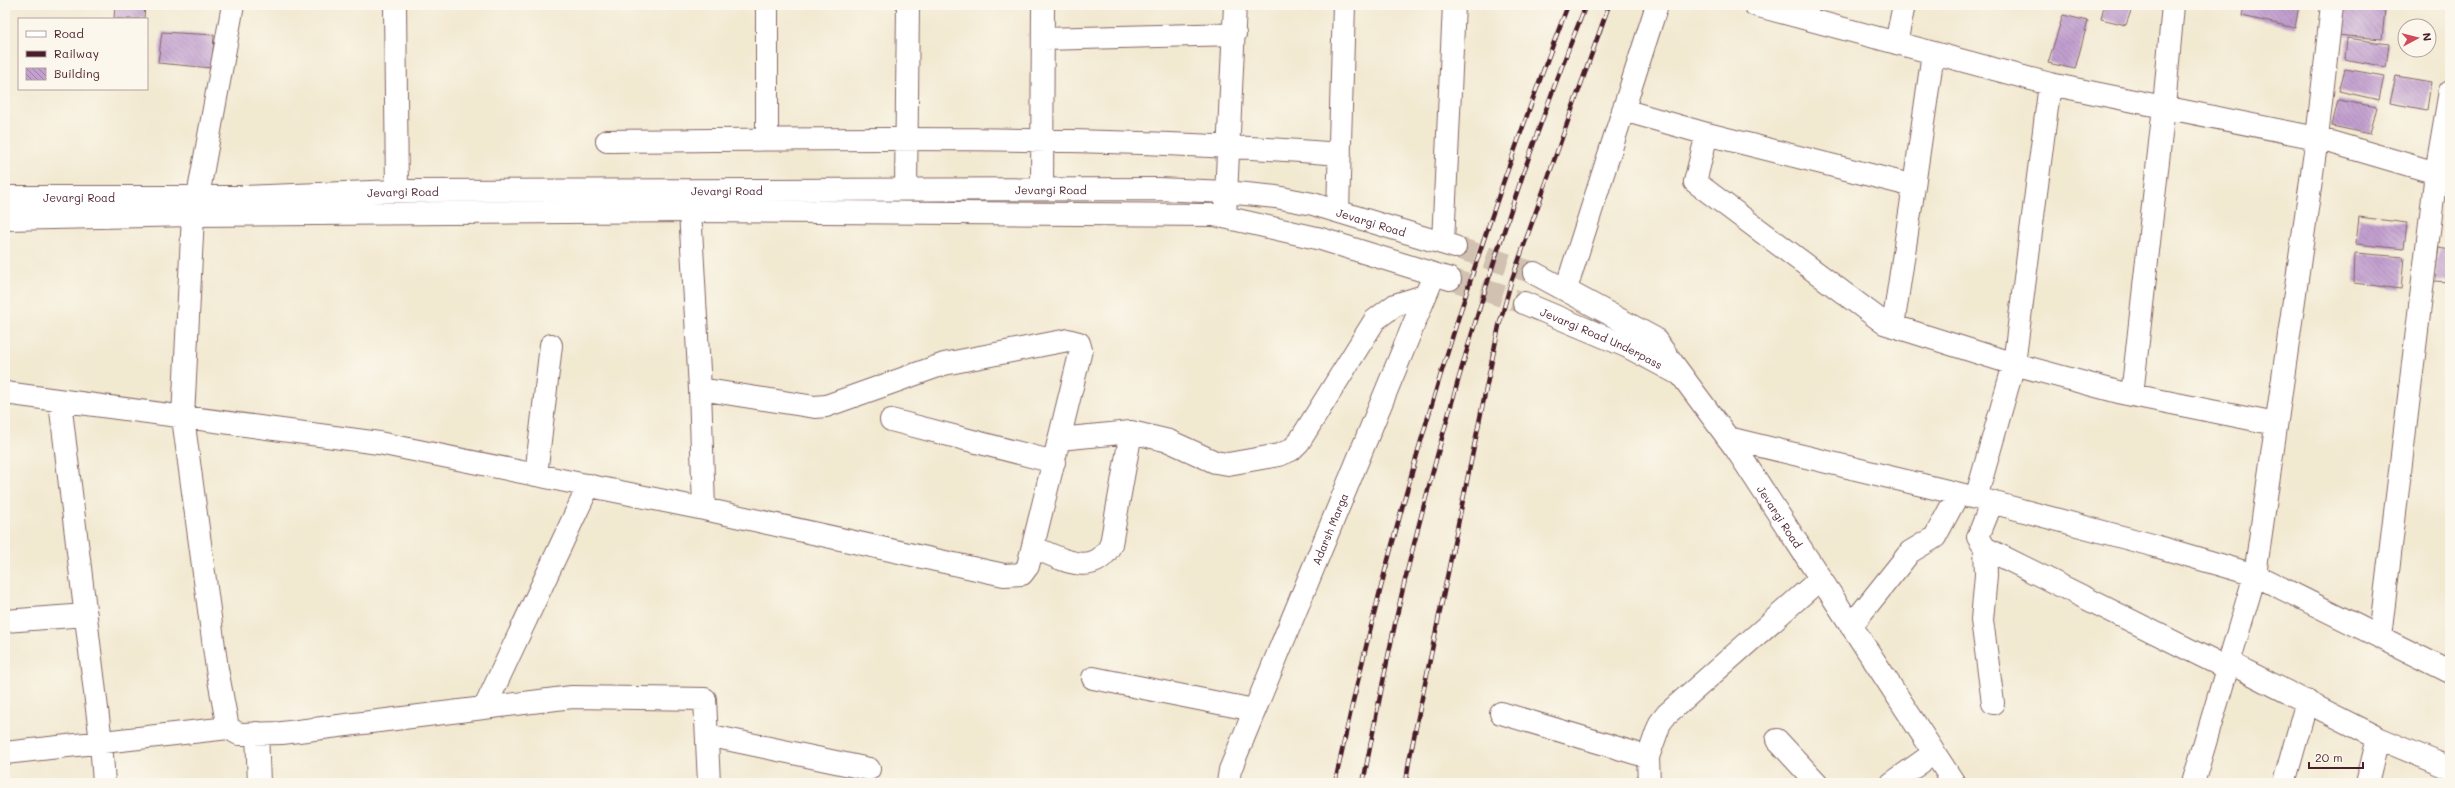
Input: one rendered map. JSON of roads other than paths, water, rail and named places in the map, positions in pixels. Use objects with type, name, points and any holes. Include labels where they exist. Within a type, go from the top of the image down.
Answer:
[{"type":"street","points":[[228,728],[217,669],[183,418],[195,205],[233,5]]},
{"type":"street","points":[[395,5],[396,191]]},
{"type":"street","points":[[767,5],[767,139]]},
{"type":"street","points":[[906,189],[908,5]]},
{"type":"street","points":[[1042,189],[1044,140],[1043,5]]},
{"type":"street","points":[[5,219],[195,205],[1215,215],[1225,217],[1235,34],[1235,5]]},
{"type":"street","points":[[1338,211],[1344,5]]},
{"type":"street","name":"Jevargi Road","points":[[5,197],[195,205],[244,197],[396,191],[1158,189],[1226,192],[1276,197],[1338,211],[1449,244],[1454,5]]},
{"type":"street","points":[[1534,273],[1566,289],[1657,5]]},
{"type":"street","points":[[1755,5],[2050,84],[2317,138],[2443,175]]},
{"type":"street","points":[[1896,42],[1904,5]]},
{"type":"street","points":[[2132,395],[2164,107],[2173,5]]},
{"type":"street","points":[[2193,783],[2255,575],[2317,138],[2332,5]]},
{"type":"street","points":[[1043,39],[1235,34]]},
{"type":"street","points":[[1893,326],[1934,53]]},
{"type":"street","points":[[1993,703],[1982,620],[1986,575],[1985,548],[1978,537],[1975,498],[2014,364],[2050,84]]},
{"type":"street","points":[[2380,637],[2443,175],[2450,91]]},
{"type":"street","points":[[1623,110],[1707,134],[1914,186]]},
{"type":"street","points":[[1707,134],[1695,182],[1884,323],[2014,364],[2132,395],[2276,424]]},
{"type":"street","points":[[607,141],[907,138],[1044,140],[1228,146],[1340,154]]},
{"type":"street","points":[[690,211],[700,389],[704,509]]},
{"type":"street","name":"Adarsh Marga","points":[[1225,217],[1321,239],[1442,277],[1424,296],[1254,710],[1230,770],[1228,783]]},
{"type":"street","name":"Jevargi Road","points":[[1566,289],[1654,338],[1679,374],[1728,438],[1954,783]]},
{"type":"street","points":[[1059,439],[1130,432],[1169,441],[1215,462],[1228,464],[1279,455],[1291,450],[1299,442],[1375,320],[1395,305],[1424,296]]},
{"type":"street","name":"Jevargi Road Underpass","points":[[1524,303],[1626,346],[1679,374]]},
{"type":"street","points":[[7,398],[60,402],[379,443],[704,509],[1014,576],[1022,574],[1028,566],[1080,356],[1080,343],[1076,340],[1056,341],[944,364],[826,406],[815,408],[700,389]]},
{"type":"street","points":[[536,475],[551,346]]},
{"type":"street","points":[[60,402],[101,742],[104,783]]},
{"type":"street","points":[[892,420],[1054,462]]},
{"type":"street","points":[[1033,546],[1062,559],[1080,564],[1096,563],[1106,556],[1111,544],[1130,432]]},
{"type":"street","points":[[1728,438],[1975,498],[2152,545],[2255,575],[2450,672]]},
{"type":"street","points":[[485,707],[589,485]]},
{"type":"street","points":[[1851,626],[1910,552],[1935,537],[1975,498]]},
{"type":"street","points":[[1985,548],[2227,665],[2307,701],[2378,738],[2450,768]]},
{"type":"street","points":[[1649,783],[1648,757],[1660,723],[1667,714],[1820,579]]},
{"type":"street","points":[[5,622],[86,615]]},
{"type":"street","points":[[1093,678],[1254,710]]},
{"type":"street","points":[[5,753],[228,728],[239,734],[282,733],[572,697],[705,699],[709,783]]},
{"type":"street","points":[[2284,783],[2307,701]]},
{"type":"street","points":[[1501,713],[1648,757]]},
{"type":"street","points":[[257,733],[259,783]]},
{"type":"street","points":[[707,735],[869,769]]},
{"type":"street","points":[[2367,783],[2378,738]]},
{"type":"street","points":[[1777,740],[1817,783]]},
{"type":"street","points":[[1892,783],[1934,753]]},
{"type":"tunnel","points":[[1455,247],[1534,273]]},
{"type":"tunnel","points":[[1450,279],[1524,303]]},
{"type":"railway","points":[[1335,783],[1381,585],[1436,390],[1466,292],[1532,100],[1568,5]]},
{"type":"railway","points":[[1363,783],[1400,600],[1451,404],[1513,203],[1560,70],[1586,5]]},
{"type":"railway","points":[[1406,783],[1409,761],[1499,326],[1511,282],[1609,5]]}]
